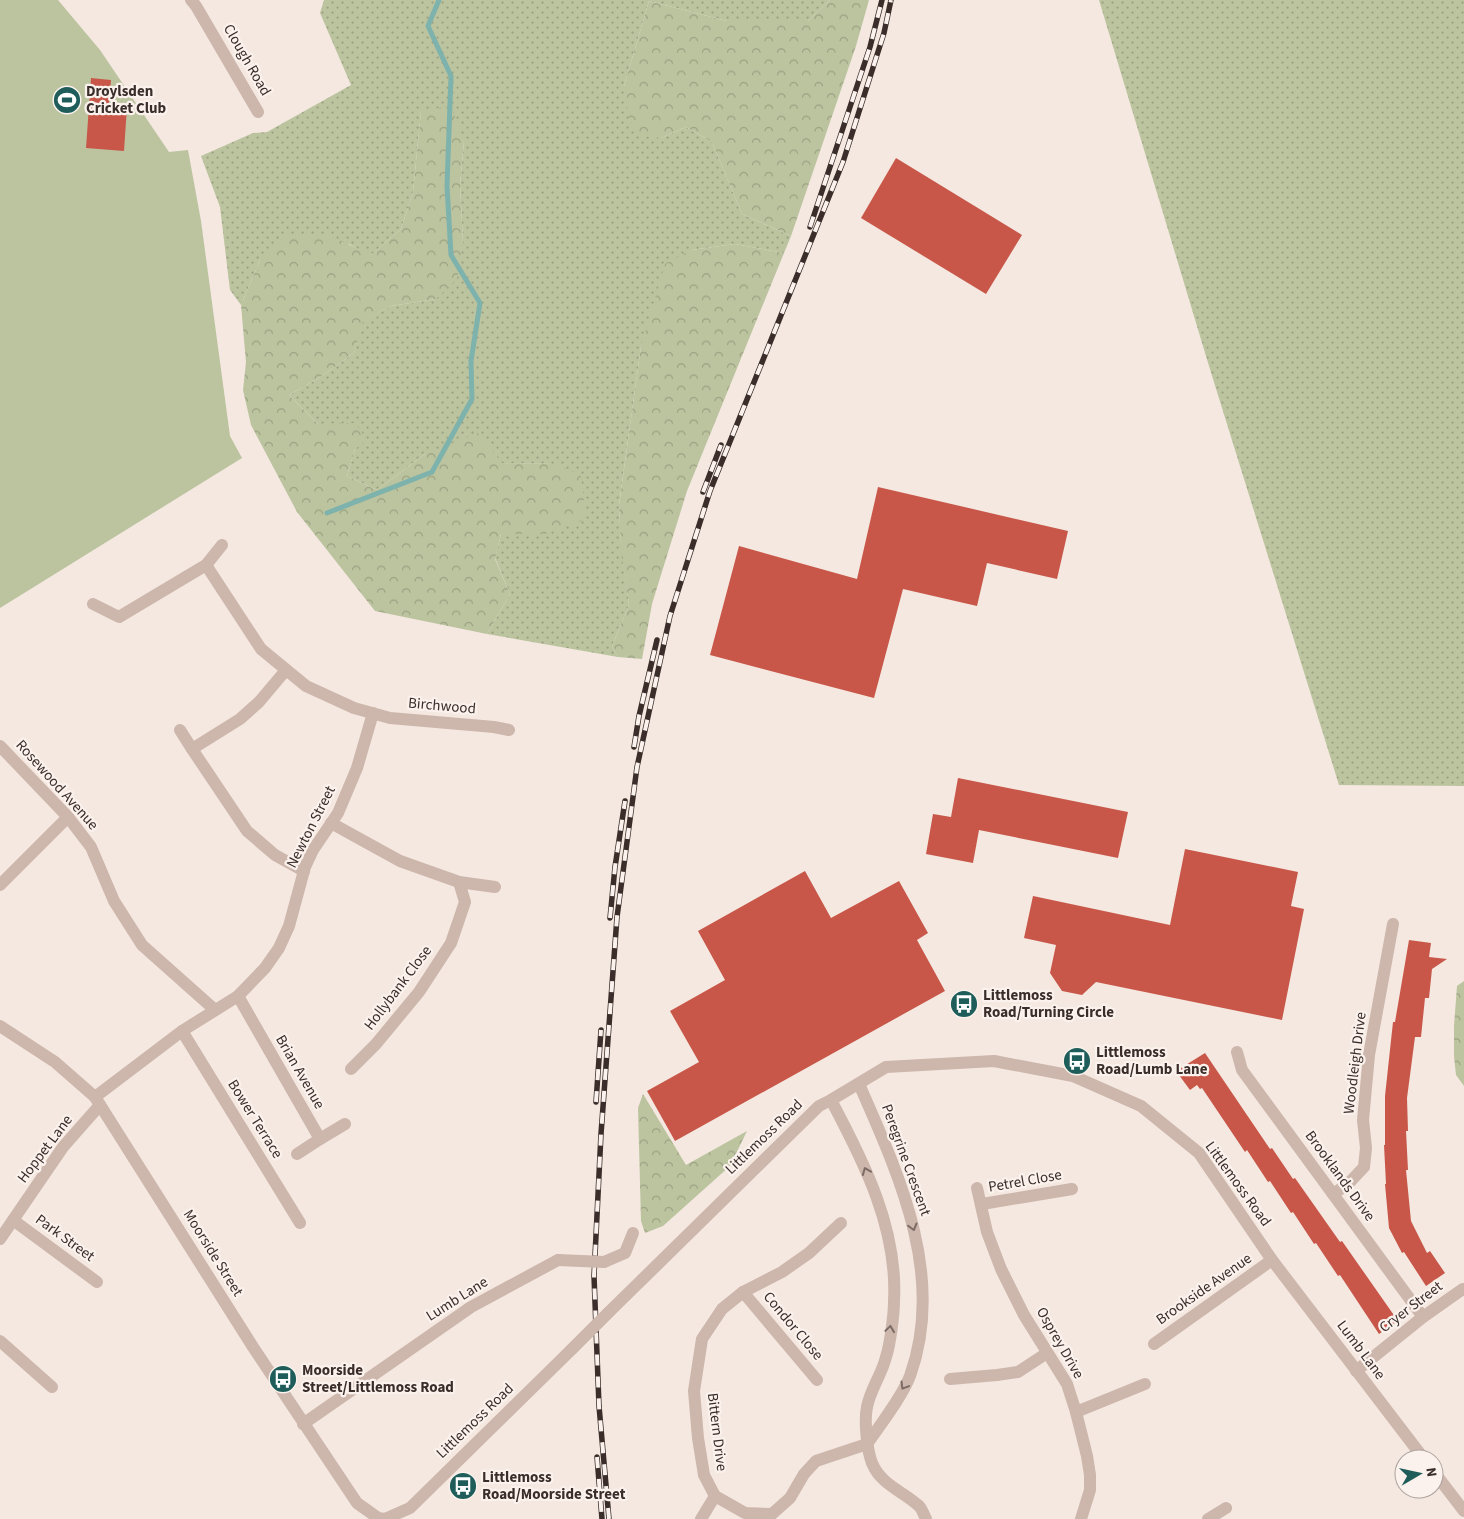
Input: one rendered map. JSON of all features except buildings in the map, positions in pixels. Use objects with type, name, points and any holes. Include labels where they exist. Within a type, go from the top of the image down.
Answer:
[{"type":"street","name":"Clough Road","points":[[197,2],[258,112]]},
{"type":"street","points":[[93,604],[119,617],[206,565],[222,545]]},
{"type":"street","points":[[206,565],[261,649],[306,686],[354,708],[373,713]]},
{"type":"street","points":[[192,749],[240,719],[259,702],[286,670]]},
{"type":"street","name":"Birchwood","points":[[373,713],[390,718],[494,726],[509,730]]},
{"type":"street","name":"Newton Street","points":[[98,1101],[182,1031],[238,996],[265,968],[279,948],[289,926],[304,871],[313,850],[338,813],[357,768],[373,713]]},
{"type":"street","points":[[180,730],[247,831],[275,855],[304,871]]},
{"type":"street","name":"Rosewood Avenue","points":[[0,746],[68,817],[91,847],[114,900],[142,945],[215,1010]]},
{"type":"street","points":[[0,885],[68,817]]},
{"type":"street","points":[[331,823],[400,862],[459,882],[495,887]]},
{"type":"street","name":"Hollybank Close","points":[[351,1069],[376,1044],[419,992],[452,943],[464,902],[459,882]]},
{"type":"street","name":"Woodleigh Drive","points":[[1333,1194],[1348,1184],[1364,1167],[1366,1148],[1363,1120],[1370,1055],[1393,924]]},
{"type":"street","name":"Brian Avenue","points":[[238,996],[320,1139]]},
{"type":"street","name":"Moorside Street","points":[[0,1026],[55,1062],[98,1101],[303,1424],[357,1503],[378,1519]]},
{"type":"street","name":"Bower Terrace","points":[[182,1031],[300,1223]]},
{"type":"street","name":"Brooklands Drive","points":[[1237,1052],[1242,1070],[1423,1317]]},
{"type":"street","name":"Littlemoss Road","points":[[378,1519],[385,1519],[410,1508],[819,1106],[886,1067],[994,1061],[1073,1076],[1141,1106],[1199,1153],[1272,1260]]},
{"type":"street","name":"Peregrine Crescent","points":[[859,1084],[890,1154],[905,1198],[918,1245],[923,1288],[921,1334],[909,1378],[867,1444]]},
{"type":"street","points":[[831,1100],[858,1151],[875,1194],[888,1234],[892,1261],[894,1301],[887,1357],[867,1407],[867,1444],[872,1463],[881,1478],[920,1507],[926,1519]]},
{"type":"street","name":"Hoppet Lane","points":[[0,1239],[63,1147],[98,1101]]},
{"type":"street","points":[[297,1154],[346,1124]]},
{"type":"street","name":"Osprey Drive","points":[[977,1188],[987,1232],[1001,1269],[1024,1315],[1066,1384],[1076,1412],[1090,1475],[1090,1490],[1081,1519]]},
{"type":"street","name":"Petrel Close","points":[[982,1204],[1072,1189]]},
{"type":"street","name":"Park Street","points":[[13,1220],[97,1282]]},
{"type":"street","name":"Bittern Drive","points":[[714,1496],[704,1475],[698,1438],[694,1391],[702,1339],[722,1309],[743,1292],[782,1272],[809,1253],[841,1224]]},
{"type":"street","name":"Lumb Lane","points":[[303,1424],[471,1307],[558,1260],[604,1262],[625,1253],[633,1233]]},
{"type":"street","name":"Brookside Avenue","points":[[1154,1344],[1272,1260]]},
{"type":"street","name":"Lumb Lane","points":[[1272,1260],[1416,1449]]},
{"type":"street","name":"Cryer Street","points":[[1356,1371],[1423,1317],[1463,1289]]},
{"type":"street","name":"Condor Close","points":[[743,1292],[817,1380]]},
{"type":"street","points":[[0,1341],[52,1387]]},
{"type":"street","points":[[950,1379],[1018,1372],[1047,1353]]},
{"type":"street","points":[[1076,1412],[1145,1384]]},
{"type":"street","points":[[701,1519],[714,1496],[745,1513],[772,1514],[790,1498],[804,1474],[816,1461],[867,1444]]},
{"type":"street","points":[[1444,1485],[1464,1511]]},
{"type":"street","points":[[1208,1519],[1226,1508]]},
{"type":"green space","points":[[0,0],[58,0],[100,50],[169,152],[188,150],[201,221],[230,436],[242,458],[0,608]]},
{"type":"green space","points":[[324,0],[830,0],[808,21],[727,21],[649,1],[624,86],[661,138],[686,127],[712,142],[742,214],[791,236],[784,253],[735,244],[691,250],[641,346],[619,505],[621,545],[629,605],[612,646],[618,657],[487,634],[510,594],[495,558],[501,534],[545,534],[556,464],[501,463],[425,454],[377,490],[347,476],[355,449],[318,424],[289,395],[319,378],[354,353],[362,322],[391,306],[436,299],[463,242],[460,185],[464,141],[421,111],[413,192],[401,229],[370,256],[349,244],[260,260],[241,305],[230,290],[220,207],[201,156],[253,133],[267,132],[351,85],[320,13]]},
{"type":"green space","points":[[830,0],[869,0],[856,46],[791,236],[742,214],[712,142],[686,127],[661,138],[641,136],[629,119],[624,86],[649,1],[727,21],[808,21]]},
{"type":"green space","points":[[1099,0],[1464,0],[1464,786],[1339,785],[1209,366]]},
{"type":"green space","points":[[451,106],[464,141],[460,185],[463,242],[457,279],[436,299],[391,306],[363,322],[354,353],[319,378],[289,395],[318,424],[355,423],[367,440],[355,449],[347,476],[377,490],[425,454],[478,433],[502,463],[556,464],[581,476],[586,519],[545,534],[501,534],[495,559],[510,594],[487,634],[375,611],[297,512],[251,425],[243,390],[246,362],[241,305],[260,260],[286,235],[329,235],[371,255],[401,229],[413,192],[421,111]]},
{"type":"green space","points":[[735,244],[784,253],[687,491],[652,604],[642,659],[618,657],[612,646],[629,605],[621,551],[619,505],[641,346],[665,264],[691,250]]},
{"type":"green space","points":[[1464,981],[1464,1086],[1456,1075],[1454,1026],[1457,986]]},
{"type":"green space","points":[[643,1094],[686,1165],[747,1131],[730,1166],[663,1226],[645,1233],[641,1221],[638,1108]]},
{"type":"waterway","points":[[327,513],[432,472],[472,399],[471,361],[480,303],[451,255],[447,186],[451,76],[428,26],[439,0]]},
{"type":"railway","points":[[810,227],[870,47],[882,0]]},
{"type":"railway","points":[[609,1519],[599,1406],[594,1276],[601,1134],[617,917],[637,767],[670,616],[710,491],[843,162],[884,33],[891,0]]},
{"type":"railway","points":[[703,492],[721,445]]},
{"type":"railway","points":[[634,747],[639,716],[657,640]]},
{"type":"railway","points":[[610,918],[615,867],[625,801]]},
{"type":"railway","points":[[596,1102],[601,1030]]},
{"type":"railway","points":[[597,1457],[602,1519]]},
{"type":"place","name":"Droylsden Cricket Club","points":[[67,100]]},
{"type":"place","name":"Littlemoss Road/Turning Circle","points":[[964,1004]]},
{"type":"place","name":"Littlemoss Road/Lumb Lane","points":[[1077,1061]]},
{"type":"place","name":"Moorside Street/Littlemoss Road","points":[[283,1379]]},
{"type":"place","name":"Littlemoss Road/Moorside Street","points":[[463,1486]]}]
